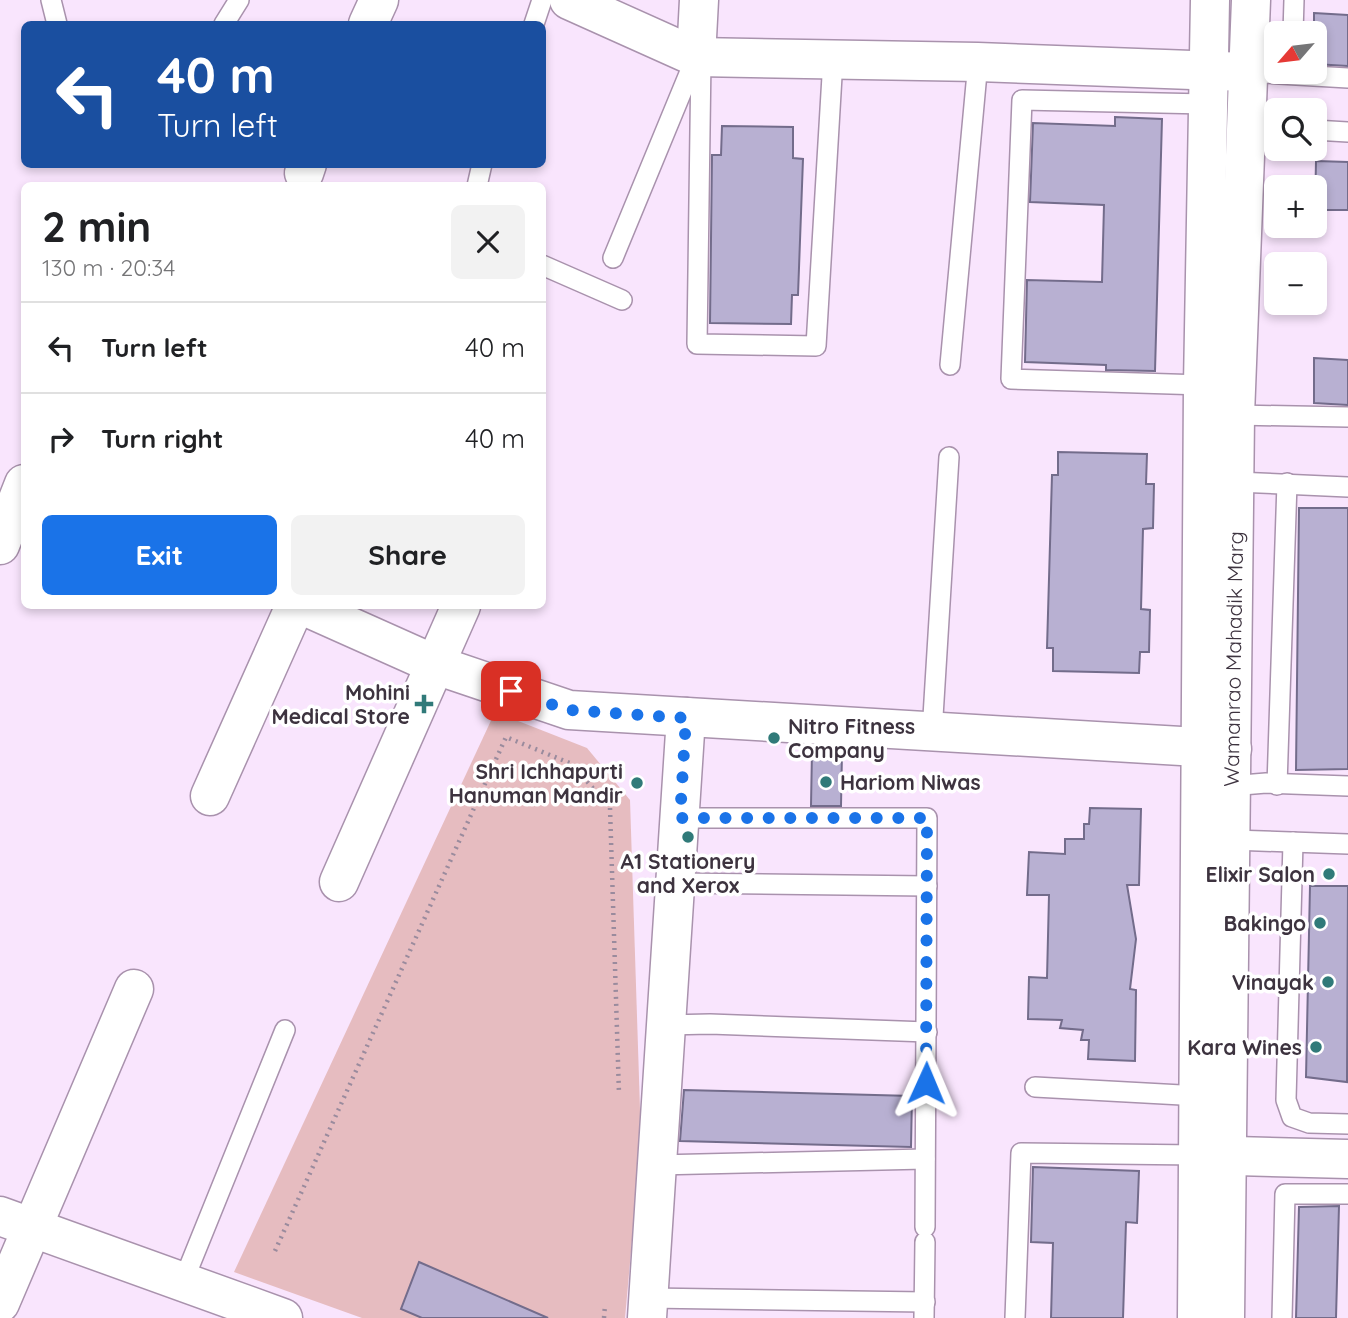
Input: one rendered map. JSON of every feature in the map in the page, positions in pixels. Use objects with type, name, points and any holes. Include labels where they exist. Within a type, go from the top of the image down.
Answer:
[{"type":"street","points":[[369,21],[379,0]]},
{"type":"street","points":[[569,0],[698,58],[978,62],[1207,87],[1246,72]]},
{"type":"street","points":[[698,58],[699,0]]},
{"type":"street","name":"Wamanrao Mahadik Marg","points":[[1197,1318],[1214,1155],[1232,840],[1222,761],[1203,385],[1210,0]]},
{"type":"street","name":"Wamanrao Mahadik Marg","points":[[1225,1318],[1214,1155],[1200,1096],[1222,761],[1236,482],[1236,415],[1260,125],[1246,72],[1251,0]]},
{"type":"street","points":[[0,545],[18,488]]},
{"type":"street","points":[[210,796],[294,609]]},
{"type":"street","points":[[311,609],[436,665],[569,710],[932,733],[1222,761]]},
{"type":"street","points":[[339,882],[460,609]]},
{"type":"street","points":[[648,1308],[686,718]]},
{"type":"street","points":[[0,1303],[16,1222],[134,989]]},
{"type":"street","points":[[1214,1155],[1348,1159]]},
{"type":"street","points":[[16,1222],[283,1318]]},
{"type":"lane","points":[[51,0],[56,21]]},
{"type":"lane","points":[[226,21],[239,0]]},
{"type":"lane","points":[[535,21],[542,0]]},
{"type":"lane","points":[[1293,21],[1294,0]]},
{"type":"lane","points":[[698,58],[697,344],[816,346],[833,59]]},
{"type":"lane","points":[[613,258],[698,58]]},
{"type":"lane","points":[[950,365],[978,62]]},
{"type":"lane","points":[[1246,72],[1264,72]]},
{"type":"lane","points":[[1327,76],[1348,78]]},
{"type":"lane","points":[[1203,385],[1011,379],[1022,100],[1207,87]]},
{"type":"lane","points":[[1327,131],[1348,132]]},
{"type":"lane","points":[[546,267],[622,300]]},
{"type":"lane","points":[[1236,415],[1348,417]]},
{"type":"lane","points":[[932,733],[950,457]]},
{"type":"lane","points":[[1236,482],[1348,487]]},
{"type":"lane","points":[[1278,785],[1287,483]]},
{"type":"lane","points":[[1222,761],[1278,785],[1348,786]]},
{"type":"lane","points":[[648,1308],[924,1310],[927,818],[680,818]]},
{"type":"lane","points":[[1232,840],[1348,844]]},
{"type":"lane","points":[[1293,842],[1286,1100],[1292,1117],[1309,1123],[1348,1124]]},
{"type":"lane","points":[[675,883],[927,886]]},
{"type":"lane","points":[[666,1025],[710,1024],[927,1032]]},
{"type":"lane","points":[[183,1282],[285,1030]]},
{"type":"lane","points":[[1035,1087],[1200,1096]]},
{"type":"lane","points":[[1015,1318],[1021,1153],[1214,1155]]},
{"type":"lane","points":[[656,1165],[925,1159]]},
{"type":"lane","points":[[1282,1318],[1284,1194],[1348,1194]]},
{"type":"path","points":[[275,1251],[506,737],[572,764],[610,808],[619,1105]]},
{"type":"path","points":[[604,1318],[606,1292]]},
{"type":"shaded area","points":[[495,712],[587,748],[630,800],[641,1140],[625,1318],[362,1318],[234,1272]]},
{"type":"building","points":[[1314,13],[1348,15],[1348,66],[1327,65],[1327,21],[1314,21]]},
{"type":"building","points":[[1115,117],[1162,119],[1155,371],[1106,370],[1106,365],[1025,362],[1027,280],[1102,282],[1104,205],[1030,202],[1033,123],[1115,126]]},
{"type":"building","points":[[722,126],[793,127],[793,158],[803,159],[798,295],[792,295],[791,324],[710,323],[712,155],[721,155]]},
{"type":"building","points":[[1316,161],[1348,162],[1348,210],[1327,210],[1327,175],[1316,175]]},
{"type":"building","points":[[1314,358],[1348,360],[1348,405],[1314,403]]},
{"type":"building","points":[[1058,452],[1147,454],[1146,484],[1154,484],[1153,528],[1143,529],[1141,609],[1150,610],[1149,652],[1140,652],[1139,673],[1053,671],[1053,648],[1047,648],[1052,475],[1058,475]]},
{"type":"building","points":[[1299,508],[1348,508],[1348,769],[1296,770]]},
{"type":"building","name":"Hariom Niwas","points":[[812,751],[842,752],[841,806],[811,806]]},
{"type":"building","points":[[1090,808],[1141,809],[1139,885],[1127,885],[1136,939],[1130,989],[1136,990],[1135,1061],[1088,1059],[1089,1040],[1081,1040],[1083,1030],[1060,1028],[1062,1020],[1028,1019],[1029,977],[1047,978],[1049,895],[1027,895],[1029,852],[1065,854],[1065,839],[1084,839],[1084,824],[1089,824]]},
{"type":"building","name":"Vinayak","points":[[1310,886],[1348,886],[1347,1082],[1306,1077]]},
{"type":"building","points":[[684,1090],[912,1096],[911,1147],[680,1141]]},
{"type":"building","points":[[1033,1167],[1139,1171],[1137,1223],[1126,1222],[1123,1318],[1051,1318],[1053,1243],[1031,1242]]},
{"type":"building","points":[[1339,1206],[1336,1318],[1296,1318],[1299,1207]]},
{"type":"building","points":[[419,1262],[548,1318],[422,1318],[401,1309]]},
{"type":"place","name":"Mohini Medical Store","points":[[424,704]]},
{"type":"place","name":"Nitro Fitness Company","points":[[774,738]]},
{"type":"place","name":"Hariom Niwas","points":[[826,782]]},
{"type":"place","name":"Shri Ichhapurti Hanuman Mandir","points":[[637,783]]},
{"type":"place","name":"A1 Stationery and Xerox","points":[[688,837]]},
{"type":"place","name":"Elixir Salon","points":[[1329,874]]},
{"type":"place","name":"Bakingo","points":[[1320,923]]},
{"type":"place","name":"Vinayak","points":[[1328,982]]},
{"type":"place","name":"Kara Wines","points":[[1316,1047]]},
{"type":"route","points":[[511,691],[569,710],[686,718],[680,818],[927,818],[926,1083]]}]
